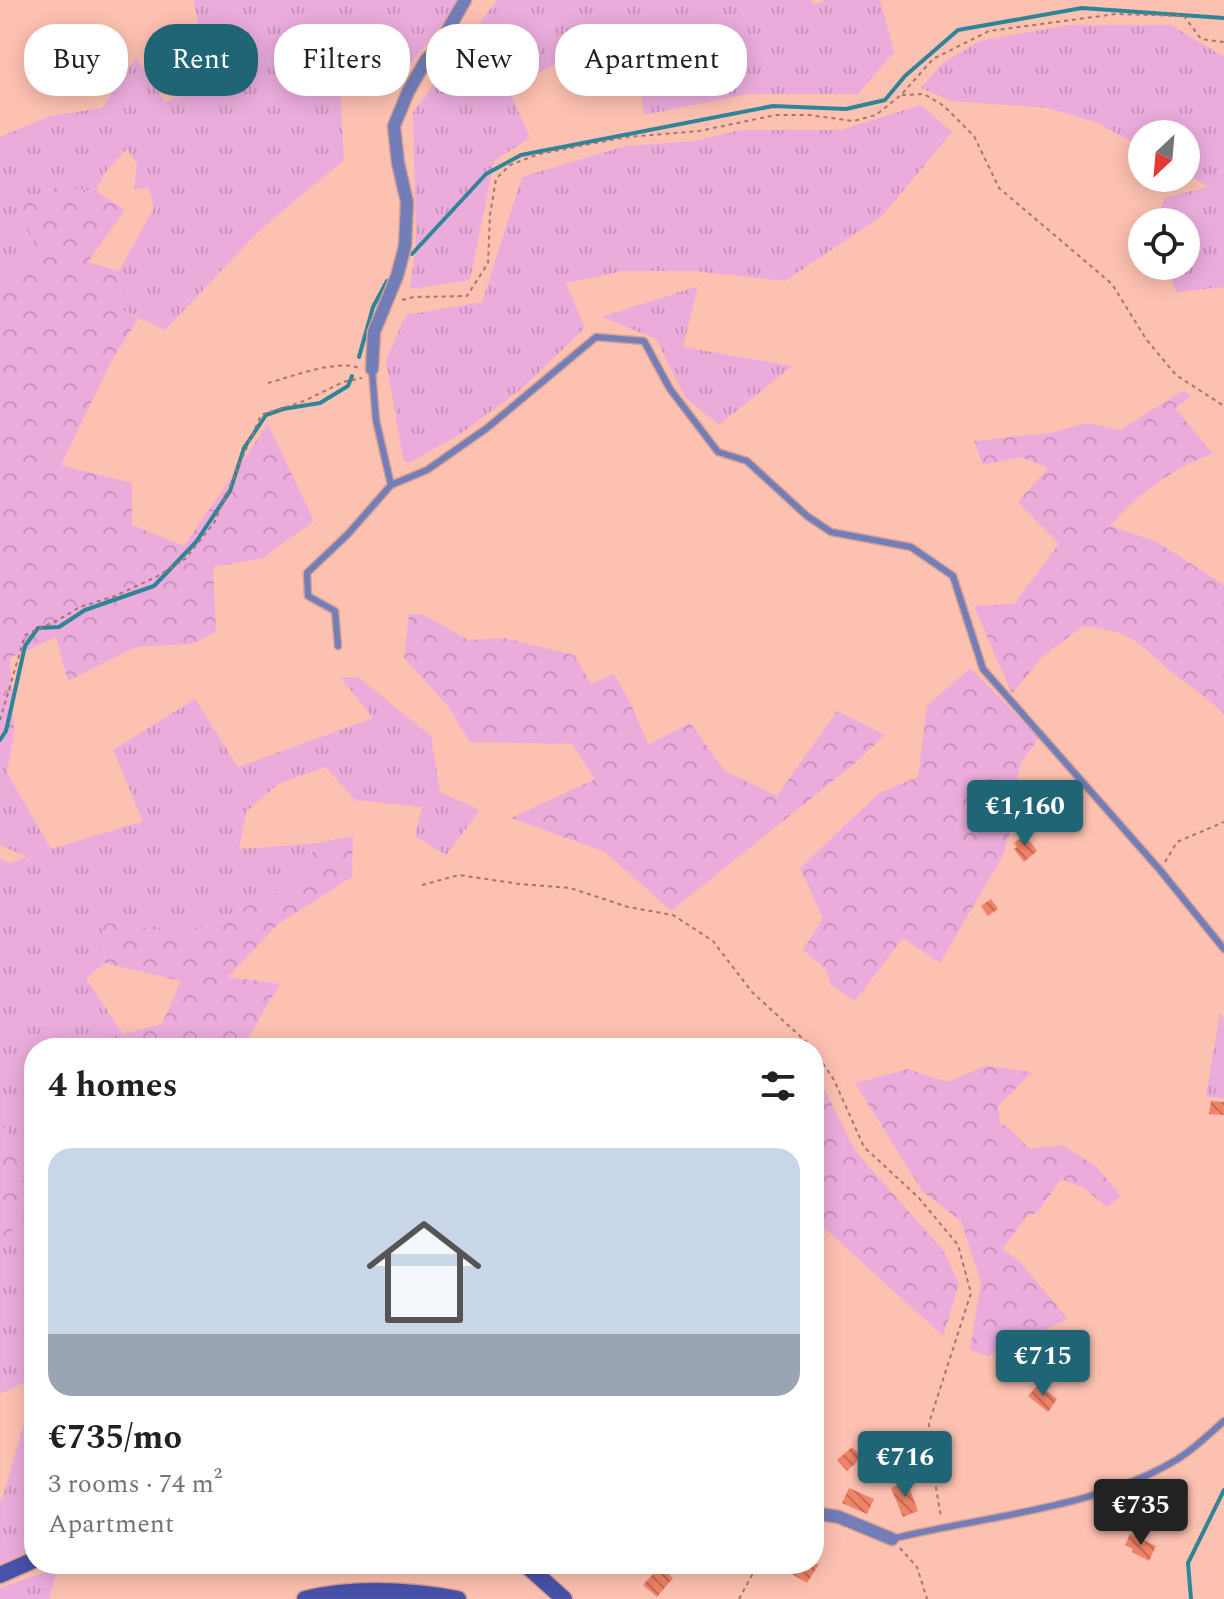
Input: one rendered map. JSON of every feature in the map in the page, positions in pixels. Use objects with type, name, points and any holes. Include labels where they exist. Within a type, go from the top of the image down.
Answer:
[{"type":"main road","points":[[0,1575],[24,1564]]},
{"type":"main road","points":[[536,1574],[564,1599]]},
{"type":"main road","points":[[305,1599],[369,1591],[423,1593],[458,1599]]},
{"type":"street","points":[[372,372],[374,332],[397,276],[406,231],[407,202],[394,126],[426,60],[438,47],[465,0]]},
{"type":"street","points":[[824,1515],[839,1517],[892,1539]]},
{"type":"lane","points":[[338,646],[335,611],[308,596],[307,573],[348,534],[391,485],[427,470],[487,428],[596,337],[644,341],[670,389],[718,452],[747,461],[807,516],[831,532],[911,547],[953,576],[983,669],[1160,870],[1224,949]]},
{"type":"lane","points":[[372,372],[376,420],[391,485]]},
{"type":"lane","points":[[892,1539],[943,1526],[1032,1511],[1122,1486],[1177,1460],[1224,1421]]},
{"type":"path","points":[[384,302],[414,297],[467,296],[488,263],[490,215],[496,179],[510,165],[539,154],[627,137],[699,131],[776,115],[809,115],[853,121],[876,115],[901,95],[933,59],[989,31],[1116,14],[1184,16],[1201,39],[1224,42]]},
{"type":"path","points":[[901,95],[924,94],[944,106],[974,136],[999,188],[1112,284],[1146,339],[1176,375],[1224,406]]},
{"type":"path","points":[[268,383],[350,365],[372,372]]},
{"type":"path","points":[[0,720],[25,635],[80,607],[115,596],[156,577],[185,559],[214,523],[261,415],[304,401],[372,372]]},
{"type":"path","points":[[1160,870],[1177,842],[1224,822]]},
{"type":"path","points":[[422,885],[459,875],[570,888],[628,907],[673,915],[713,941],[752,992],[801,1038]]},
{"type":"path","points":[[824,1065],[834,1080],[864,1147],[918,1197],[958,1245],[971,1293],[929,1423],[931,1459],[943,1526]]},
{"type":"path","points":[[892,1539],[917,1567],[927,1599]]},
{"type":"path","points":[[739,1599],[753,1574]]},
{"type":"green space","points":[[194,0],[462,0],[443,24],[426,24],[426,44],[410,64],[410,24],[274,24],[274,96],[340,96],[344,160],[261,229],[165,330],[122,310],[119,271],[154,208],[149,188],[134,189],[137,164],[127,149],[104,174],[96,191],[56,187],[45,265],[0,272],[0,137],[50,116],[102,108],[110,96],[128,96],[128,70],[136,58],[144,70],[144,96],[161,96],[165,102],[180,96],[258,96],[258,24],[198,24]]},
{"type":"green space","points":[[497,0],[811,0],[814,5],[826,0],[880,0],[894,52],[858,94],[747,94],[747,24],[555,24],[555,64],[539,72],[539,24],[479,24]]},
{"type":"green space","points":[[1068,25],[1171,25],[1224,57],[1224,287],[1176,292],[1172,280],[1200,280],[1200,208],[1162,208],[1164,198],[1200,192],[1200,189],[1208,187],[1200,182],[1200,120],[1128,120],[1128,140],[1098,123],[1048,108],[951,101],[921,88],[941,64],[980,41]]},
{"type":"green space","points":[[426,95],[512,96],[530,138],[494,161],[470,280],[410,289],[416,243],[413,112]]},
{"type":"green space","points":[[641,96],[738,96],[644,115]]},
{"type":"green space","points":[[921,105],[952,132],[883,215],[785,281],[694,271],[623,271],[566,283],[585,328],[520,390],[459,435],[409,463],[403,459],[386,360],[406,315],[482,302],[522,177],[625,146],[694,141],[741,130],[841,130]]},
{"type":"green space","points":[[56,187],[96,191],[125,210],[88,262],[119,271],[122,310],[138,319],[112,360],[61,465],[132,483],[132,525],[184,546],[268,424],[314,521],[263,558],[213,567],[216,632],[191,644],[136,647],[68,681],[56,637],[10,658],[14,733],[0,750],[0,272],[44,265],[19,207]]},
{"type":"green space","points":[[698,286],[683,347],[792,366],[719,425],[685,397],[656,339],[602,317]]},
{"type":"green space","points":[[1184,390],[1191,397],[1175,408],[1213,454],[1185,465],[1157,483],[1131,504],[1111,526],[1157,542],[1224,585],[1224,714],[1135,641],[1115,632],[1083,626],[1042,657],[1012,694],[974,606],[1014,604],[1059,544],[1018,502],[1048,468],[1021,457],[983,465],[974,441],[1050,433],[1087,423],[1120,430]]},
{"type":"green space","points":[[409,614],[424,615],[468,640],[504,638],[574,655],[591,684],[614,674],[648,745],[690,723],[725,771],[777,796],[837,711],[885,735],[854,764],[671,911],[605,852],[511,818],[595,779],[572,744],[470,742],[447,705],[404,658]]},
{"type":"green space","points":[[970,668],[1039,737],[1020,765],[1014,792],[1021,812],[1011,829],[1002,857],[940,963],[903,938],[855,1001],[831,985],[826,969],[803,950],[823,918],[800,868],[879,793],[918,777],[927,706]]},
{"type":"green space","points":[[358,677],[431,736],[440,792],[480,810],[446,855],[415,836],[422,807],[355,800],[326,767],[278,784],[246,812],[239,849],[319,843],[288,887],[188,934],[101,922],[105,963],[86,978],[123,1034],[108,1038],[24,1038],[24,1155],[0,1120],[0,859],[9,863],[27,857],[0,845],[0,750],[14,733],[7,773],[51,849],[143,821],[113,750],[195,699],[238,767],[373,718],[341,678]]},
{"type":"green space","points":[[353,836],[352,877],[278,924],[228,977],[280,984],[248,1038],[108,1038],[162,1024],[181,981],[105,963],[101,922],[188,934],[288,887],[319,843]]},
{"type":"green space","points":[[1220,1012],[1224,1020],[1224,1098],[1206,1096]]},
{"type":"green space","points":[[985,1066],[1032,1072],[998,1106],[1000,1123],[1030,1149],[1062,1145],[1096,1166],[1121,1196],[1107,1207],[1084,1188],[1061,1179],[1037,1213],[1028,1215],[1002,1249],[1020,1262],[1068,1319],[988,1356],[970,1350],[981,1282],[961,1221],[923,1192],[855,1083],[908,1069],[947,1082]]},
{"type":"green space","points":[[824,1089],[856,1152],[943,1250],[959,1284],[943,1336],[824,1228]]},
{"type":"green space","points":[[0,1120],[24,1154],[24,1224],[0,1238]]},
{"type":"green space","points":[[24,1224],[24,1383],[0,1394],[0,1238]]},
{"type":"green space","points":[[24,1424],[24,1553],[0,1564],[2,1499]]},
{"type":"green space","points":[[41,1574],[56,1574],[49,1599],[0,1599],[0,1588]]},
{"type":"building","points":[[1025,835],[1037,851],[1024,862],[1014,849],[1017,847],[1014,843]]},
{"type":"building","points":[[991,899],[998,909],[988,916],[981,906]]},
{"type":"building","points":[[1211,1101],[1224,1102],[1224,1115],[1209,1114]]},
{"type":"building","points":[[1038,1384],[1057,1399],[1048,1412],[1028,1396]]},
{"type":"building","points":[[852,1447],[862,1457],[847,1471],[837,1460]]},
{"type":"building","points":[[907,1482],[918,1511],[903,1517],[891,1488]]},
{"type":"building","points":[[849,1488],[874,1499],[867,1514],[842,1503]]},
{"type":"building","points":[[1130,1534],[1156,1546],[1149,1561],[1125,1545]]},
{"type":"building","points":[[653,1574],[669,1574],[673,1578],[657,1597],[643,1585]]},
{"type":"building","points":[[792,1574],[813,1574],[807,1583]]},
{"type":"waterway","points":[[412,254],[486,174],[521,155],[773,106],[846,109],[885,100],[905,76],[958,30],[1082,8],[1224,18]]},
{"type":"waterway","points":[[359,357],[373,307],[387,281]]},
{"type":"waterway","points":[[0,740],[6,731],[25,646],[38,628],[59,627],[85,610],[154,586],[196,542],[230,491],[244,448],[266,415],[320,403],[348,386],[352,376]]},
{"type":"waterway","points":[[1191,1599],[1188,1563],[1224,1490]]}]
